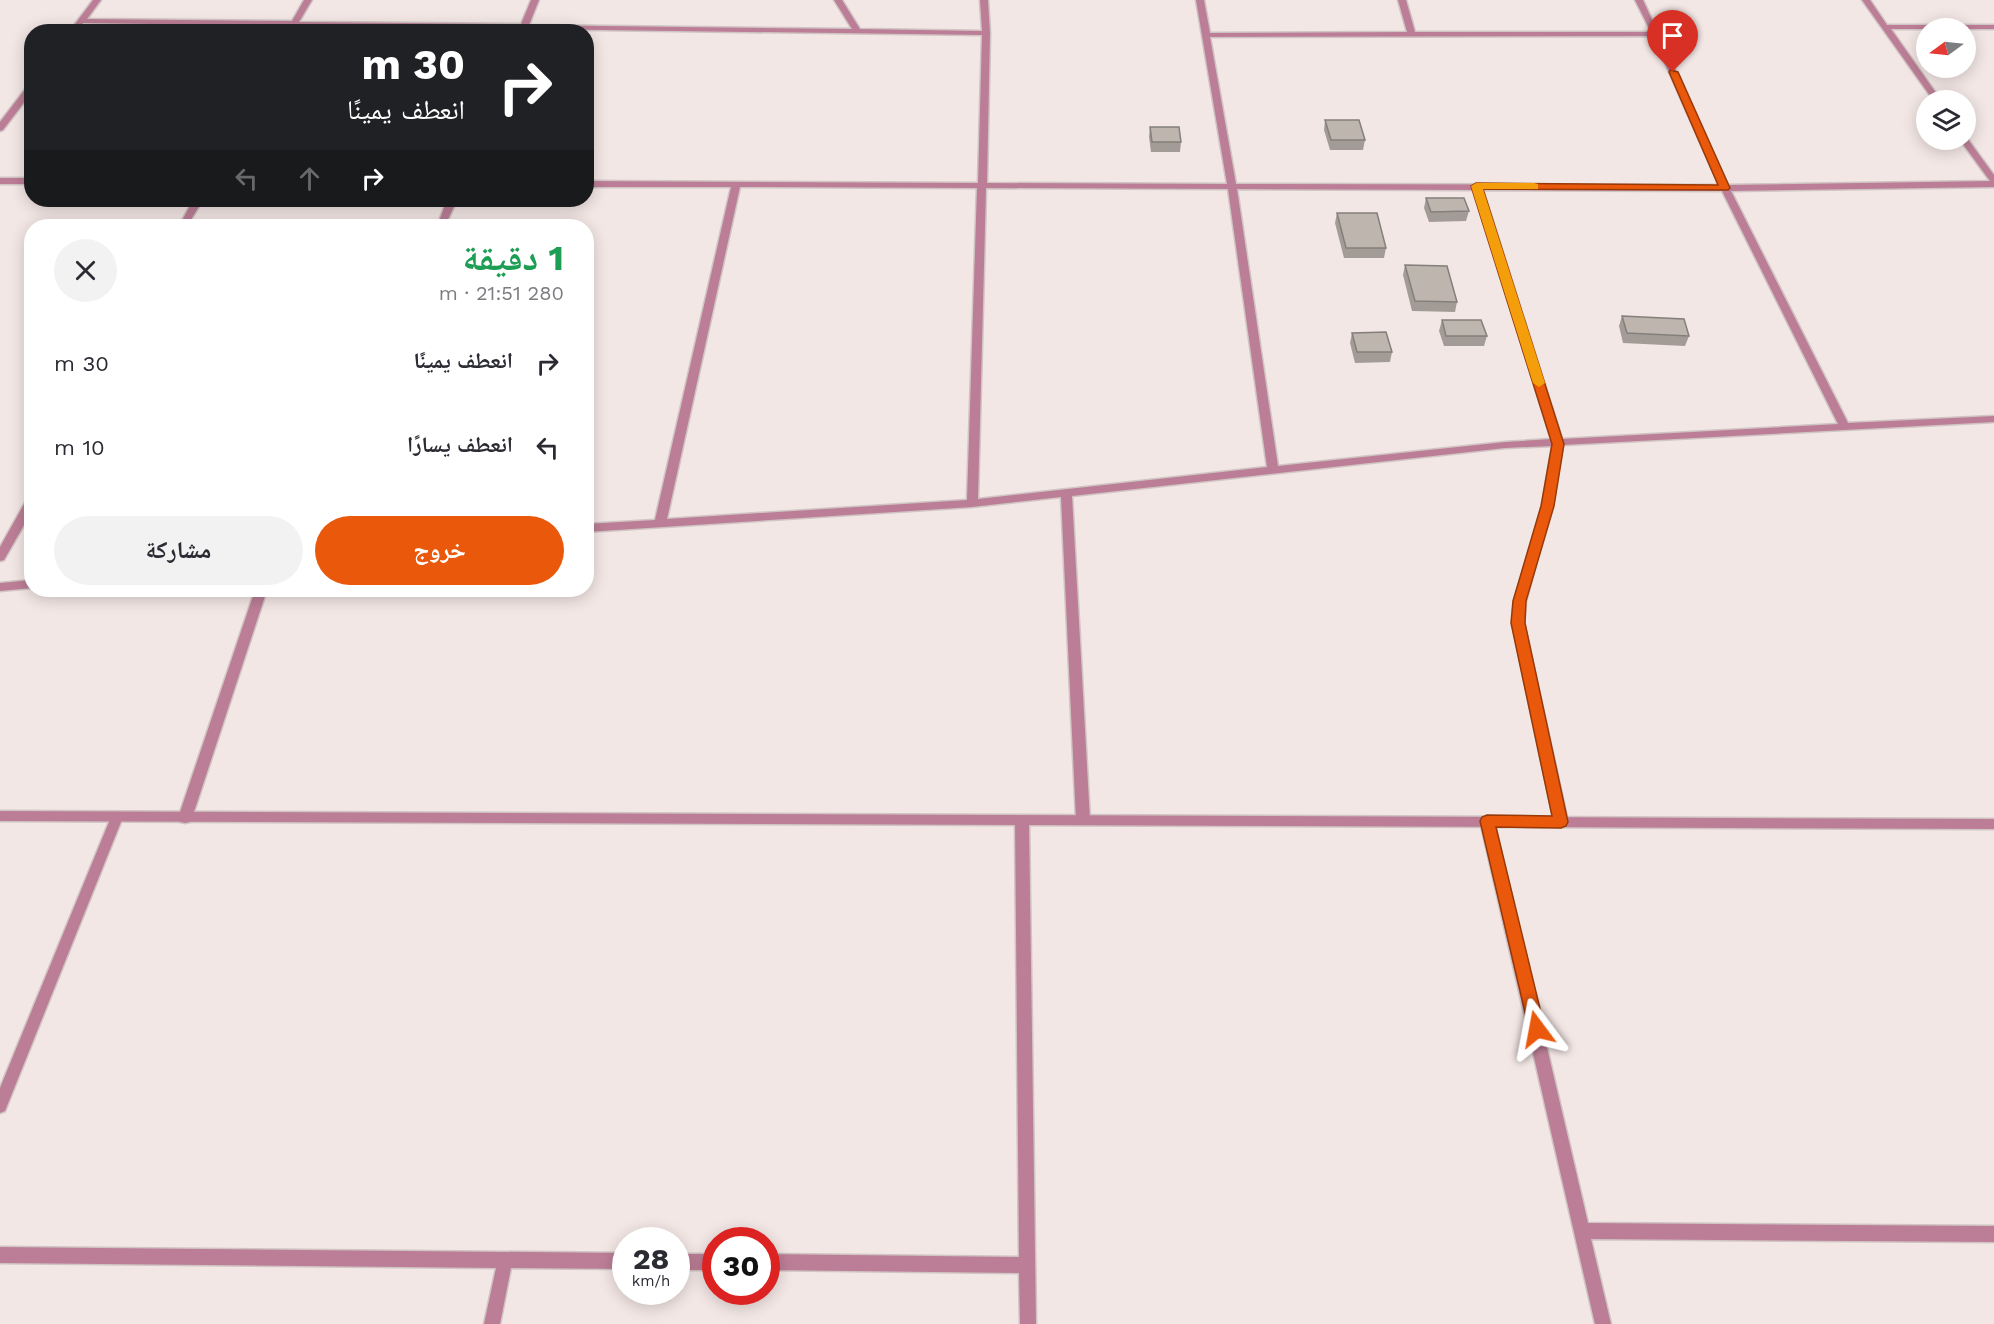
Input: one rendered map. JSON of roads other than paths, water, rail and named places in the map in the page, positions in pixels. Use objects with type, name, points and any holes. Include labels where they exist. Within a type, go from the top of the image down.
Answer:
[{"type":"street","points":[[79,24],[97,0]]},
{"type":"street","points":[[81,21],[294,24],[308,0]]},
{"type":"street","points":[[525,24],[535,0]]},
{"type":"street","points":[[838,0],[857,31]]},
{"type":"street","points":[[972,503],[986,33],[984,0]]},
{"type":"street","points":[[1200,0],[1232,185],[1274,470]]},
{"type":"street","points":[[1402,0],[1411,33]]},
{"type":"street","points":[[1639,0],[1725,188],[1845,428]]},
{"type":"street","points":[[1866,0],[1930,90]]},
{"type":"street","points":[[1885,27],[1994,27]]},
{"type":"street","points":[[594,29],[986,33]]},
{"type":"street","points":[[1206,35],[1656,34]]},
{"type":"street","points":[[0,128],[24,96]]},
{"type":"street","points":[[1971,150],[1994,182]]},
{"type":"street","points":[[0,181],[24,181]]},
{"type":"street","points":[[594,184],[1725,188],[1994,182]]},
{"type":"street","points":[[660,524],[736,184]]},
{"type":"street","points":[[1476,186],[1558,444],[1547,506],[1520,601],[1518,623],[1561,822]]},
{"type":"street","points":[[594,528],[972,503],[1505,445],[1558,444],[1994,419]]},
{"type":"street","points":[[1066,493],[1083,820]]},
{"type":"street","points":[[0,557],[24,514]]},
{"type":"street","points":[[0,587],[24,585]]},
{"type":"street","points":[[185,818],[259,597]]},
{"type":"street","points":[[0,816],[1994,824]]},
{"type":"street","points":[[0,1106],[117,817]]},
{"type":"street","points":[[1022,820],[1028,1324]]},
{"type":"street","points":[[1487,821],[1603,1324]]},
{"type":"street","points":[[1581,1231],[1994,1234]]},
{"type":"street","points":[[0,1255],[612,1261]]},
{"type":"street","points":[[492,1324],[505,1260]]},
{"type":"street","points":[[780,1263],[1028,1265]]}]
